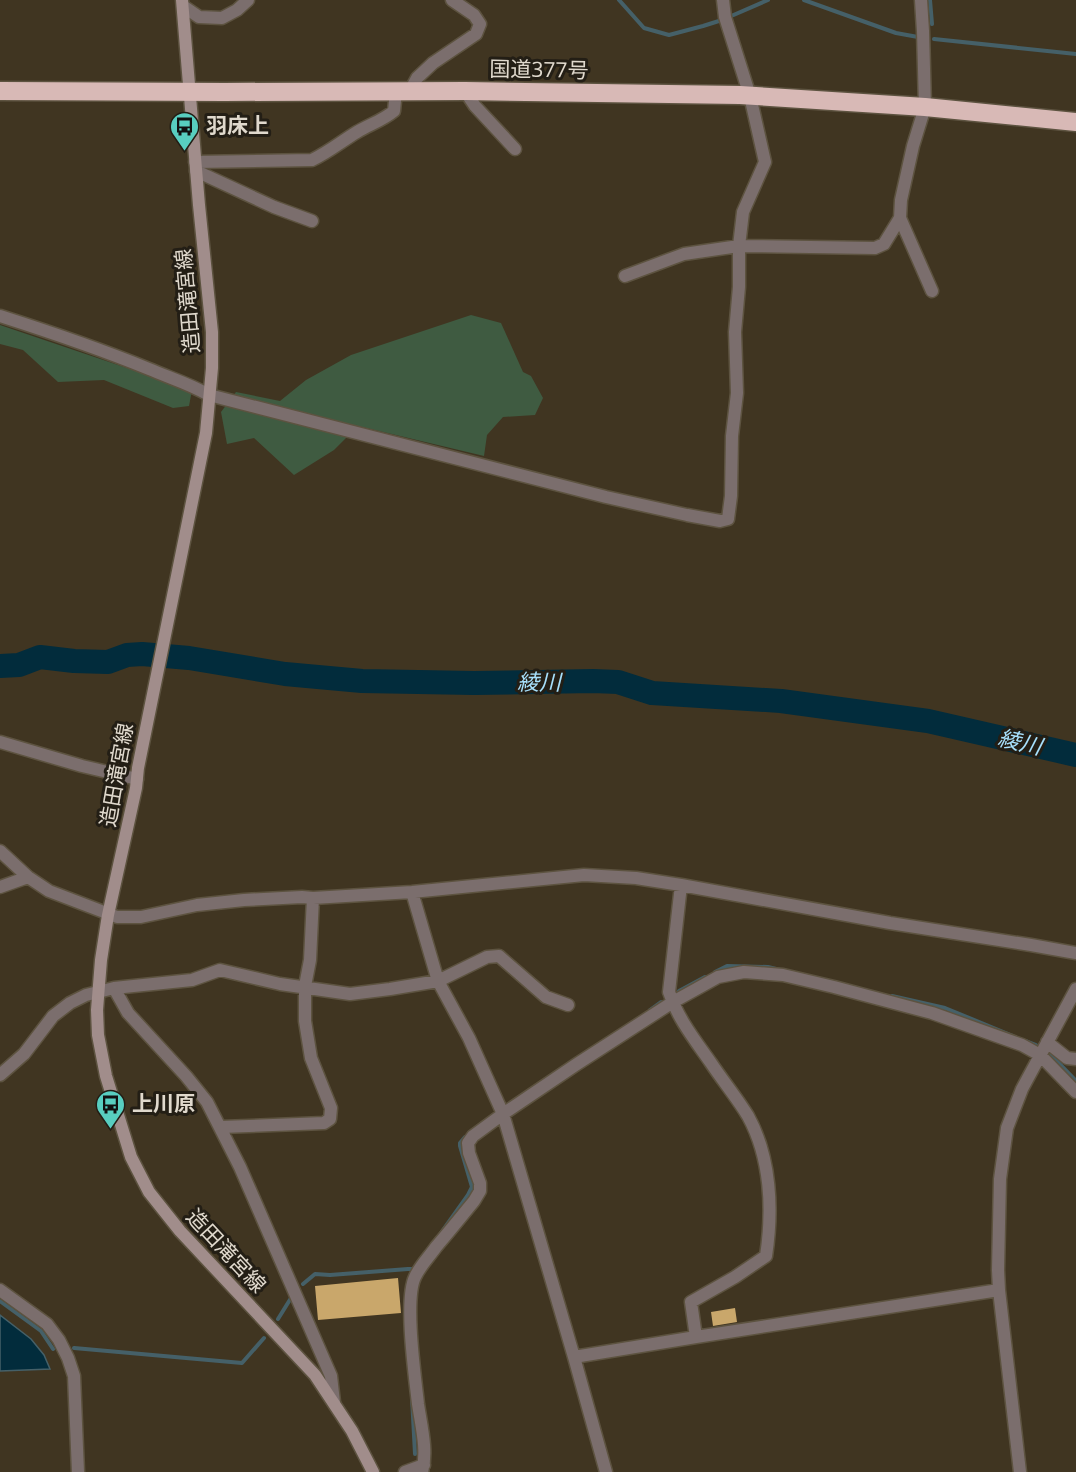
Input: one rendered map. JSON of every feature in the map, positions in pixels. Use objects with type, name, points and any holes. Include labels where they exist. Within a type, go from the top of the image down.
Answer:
[{"type":"highway","name":"国道377号","points":[[0,92],[465,91],[750,96],[925,107],[1076,122]]},
{"type":"main road","name":"造田滝宮線","points":[[183,3],[212,332],[213,368],[206,433],[108,915],[98,993],[98,1035],[106,1076],[131,1156],[149,1192],[180,1231],[315,1375],[352,1431],[373,1472]]},
{"type":"street","points":[[183,3],[199,17],[222,18],[237,10],[248,0]]},
{"type":"street","points":[[196,166],[312,160],[327,153],[357,132],[384,119],[394,111],[403,91],[433,63],[476,34],[480,24],[474,15],[452,0]]},
{"type":"street","points":[[0,316],[58,334],[191,385],[209,395],[606,496],[687,515],[720,521],[728,519],[736,393],[735,332],[739,287],[739,246],[744,212],[765,162],[750,96],[726,20],[723,0]]},
{"type":"street","points":[[625,276],[684,254],[739,246],[874,248],[884,244],[900,218],[913,146],[925,107],[921,0]]},
{"type":"street","points":[[465,91],[475,106],[515,149]]},
{"type":"street","points":[[196,166],[274,207],[312,221]]},
{"type":"street","points":[[900,218],[932,291]]},
{"type":"street","points":[[0,742],[82,766],[137,778]]},
{"type":"street","points":[[0,851],[28,877],[49,891],[117,917],[141,917],[197,905],[244,900],[412,892],[584,875],[636,878],[681,885],[890,923],[1076,953]]},
{"type":"street","points":[[0,887],[28,877]]},
{"type":"street","points":[[681,885],[669,992],[684,1026],[747,1116],[758,1139],[768,1179],[769,1233],[766,1256],[691,1302],[696,1337]]},
{"type":"street","points":[[412,892],[438,981],[469,1038],[503,1114],[606,1472]]},
{"type":"street","points":[[221,1128],[324,1123],[330,1119],[331,1108],[311,1058],[305,1022],[305,987],[310,960],[313,898]]},
{"type":"street","points":[[0,1075],[24,1054],[53,1016],[70,1003],[86,995],[114,988],[192,980],[220,970],[280,984],[350,994],[438,981],[487,957],[499,956],[546,997],[568,1005]]},
{"type":"street","points":[[405,1472],[423,1468],[424,1452],[410,1309],[414,1279],[480,1191],[480,1183],[469,1153],[468,1143],[473,1136],[503,1114],[673,1002],[718,977],[744,972],[783,975],[932,1013],[1022,1045],[1040,1055],[1076,1092]]},
{"type":"street","points":[[114,988],[128,1013],[207,1102],[221,1128],[331,1376],[334,1402]]},
{"type":"street","points":[[1020,1472],[999,1290],[1000,1179],[1007,1128],[1022,1089],[1076,989]]},
{"type":"street","points":[[1047,1042],[1067,1058],[1076,1059]]},
{"type":"street","points":[[0,1290],[47,1324],[59,1340],[68,1358],[74,1376],[78,1472]]},
{"type":"street","points":[[574,1357],[999,1290]]},
{"type":"green space","points":[[471,315],[501,323],[523,372],[531,376],[543,398],[535,415],[503,417],[487,435],[484,456],[358,426],[334,450],[294,475],[254,438],[227,444],[221,412],[236,392],[280,401],[306,380],[351,355]]},
{"type":"green space","points":[[0,325],[192,390],[189,406],[173,408],[104,380],[58,382],[23,350],[0,344]]},
{"type":"water","points":[[0,1315],[31,1339],[44,1355],[50,1369],[0,1371]]},
{"type":"building","points":[[398,1278],[401,1313],[318,1320],[315,1286]]},
{"type":"building","points":[[735,1308],[737,1322],[713,1326],[711,1312]]},
{"type":"waterway","points":[[619,0],[644,28],[669,35],[722,20],[768,0]]},
{"type":"waterway","points":[[804,0],[896,33],[918,37]]},
{"type":"waterway","points":[[930,0],[932,24]]},
{"type":"waterway","points":[[934,39],[1076,54]]},
{"type":"waterway","name":"綾川","points":[[0,666],[19,665],[40,657],[108,662],[127,655],[142,654],[189,658],[285,674],[362,681],[618,682],[652,693],[781,701],[928,721],[1076,755]]},
{"type":"waterway","points":[[715,972],[727,966],[768,967],[780,970]]},
{"type":"waterway","points":[[679,991],[705,977]]},
{"type":"waterway","points":[[892,996],[945,1008],[1013,1036]]},
{"type":"waterway","points":[[650,1010],[661,1002]]},
{"type":"waterway","points":[[1026,1041],[1036,1045]]},
{"type":"waterway","points":[[1049,1053],[1076,1081]]},
{"type":"waterway","points":[[441,1233],[472,1187],[460,1146],[465,1137]]},
{"type":"waterway","points":[[303,1284],[315,1274],[413,1269]]},
{"type":"waterway","points":[[278,1319],[291,1298]]},
{"type":"waterway","points":[[0,1301],[41,1331],[53,1349]]},
{"type":"waterway","points":[[74,1348],[242,1363],[264,1338]]},
{"type":"waterway","points":[[412,1398],[415,1454]]},
{"type":"place","name":"羽床上","points":[[185,152]]},
{"type":"place","name":"上川原","points":[[111,1130]]}]
